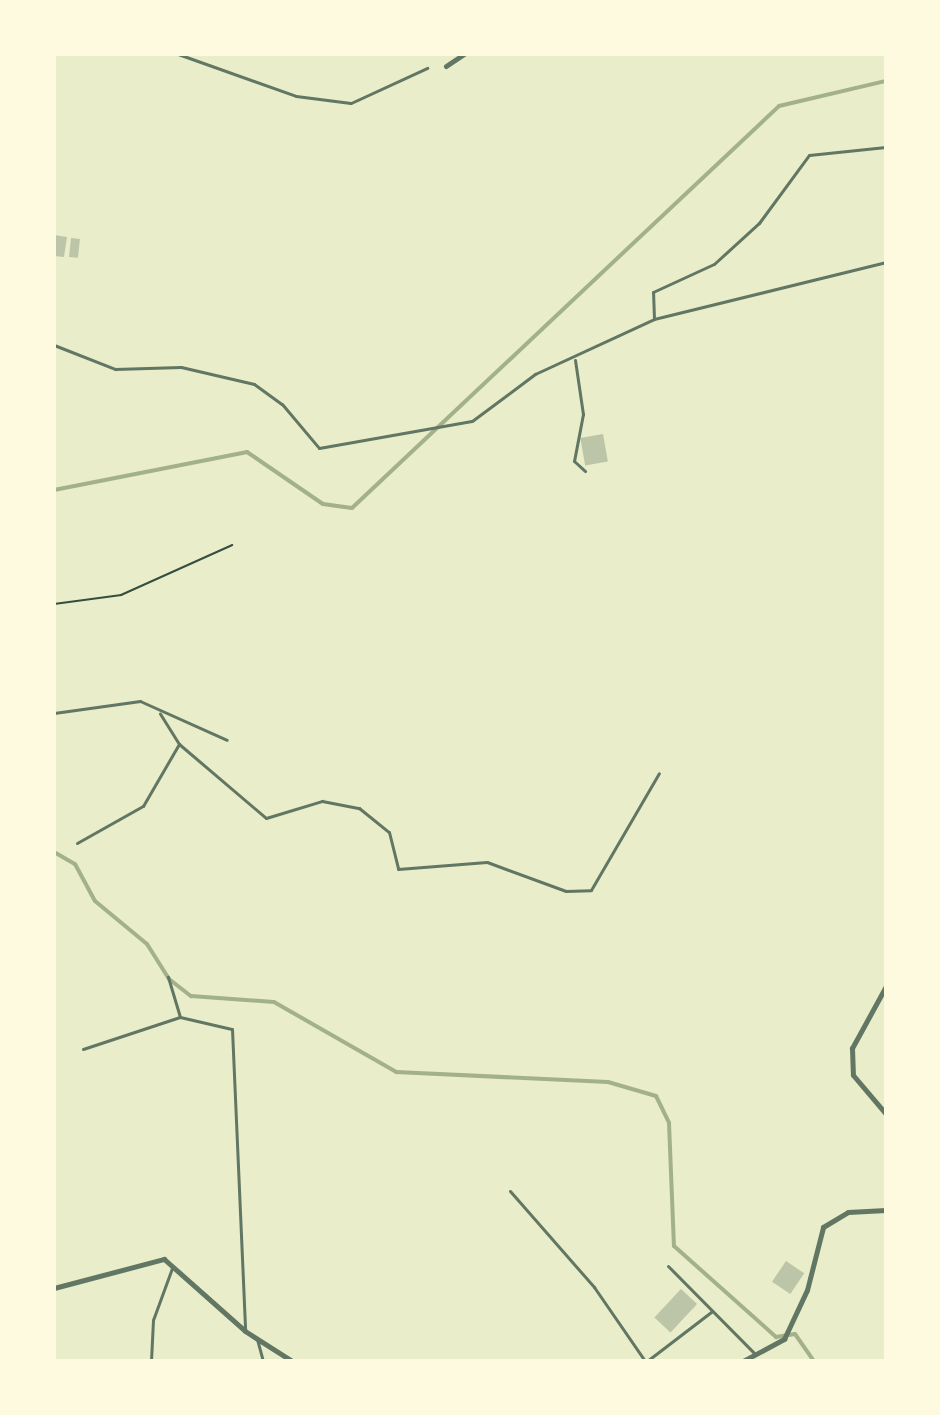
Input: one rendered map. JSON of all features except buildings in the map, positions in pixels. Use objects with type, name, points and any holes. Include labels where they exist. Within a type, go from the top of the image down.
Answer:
[{"type":"street","points":[[446,66],[464,54]]},
{"type":"street","points":[[886,986],[852,1048],[853,1075],[886,1114]]},
{"type":"street","points":[[743,1361],[772,1352],[792,1325],[823,1227],[848,1212],[886,1210]]},
{"type":"street","points":[[54,1288],[155,1259],[172,1267],[245,1331],[292,1361]]},
{"type":"lane","points":[[178,54],[296,96],[351,103],[427,68]]},
{"type":"lane","points":[[654,319],[653,292],[714,264],[759,223],[809,155],[886,147]]},
{"type":"lane","points":[[54,345],[115,369],[181,367],[254,384],[282,404],[319,448],[472,421],[535,374],[575,360],[654,319],[886,262]]},
{"type":"lane","points":[[575,360],[583,414],[574,461],[585,471]]},
{"type":"lane","points":[[54,713],[124,698],[227,740]]},
{"type":"lane","points":[[160,714],[179,744],[266,818],[322,801],[359,808],[389,832],[398,869],[487,862],[566,891],[591,890],[659,773]]},
{"type":"lane","points":[[77,843],[143,806],[179,744]]},
{"type":"lane","points":[[168,977],[171,1006],[180,1017]]},
{"type":"lane","points":[[83,1049],[180,1017],[232,1029],[245,1331]]},
{"type":"lane","points":[[510,1191],[594,1287],[646,1361],[712,1311]]},
{"type":"lane","points":[[668,1266],[757,1356]]},
{"type":"lane","points":[[151,1361],[153,1320],[172,1267]]},
{"type":"lane","points":[[257,1339],[263,1361]]},
{"type":"path","points":[[54,604],[121,595],[232,545]]},
{"type":"waterway","points":[[54,490],[247,452],[323,504],[352,508],[779,106],[886,81]]},
{"type":"waterway","points":[[54,852],[75,864],[95,901],[147,944],[169,979],[191,996],[274,1002],[396,1072],[608,1082],[656,1096],[669,1123],[674,1246],[776,1337],[795,1334],[814,1361]]}]
